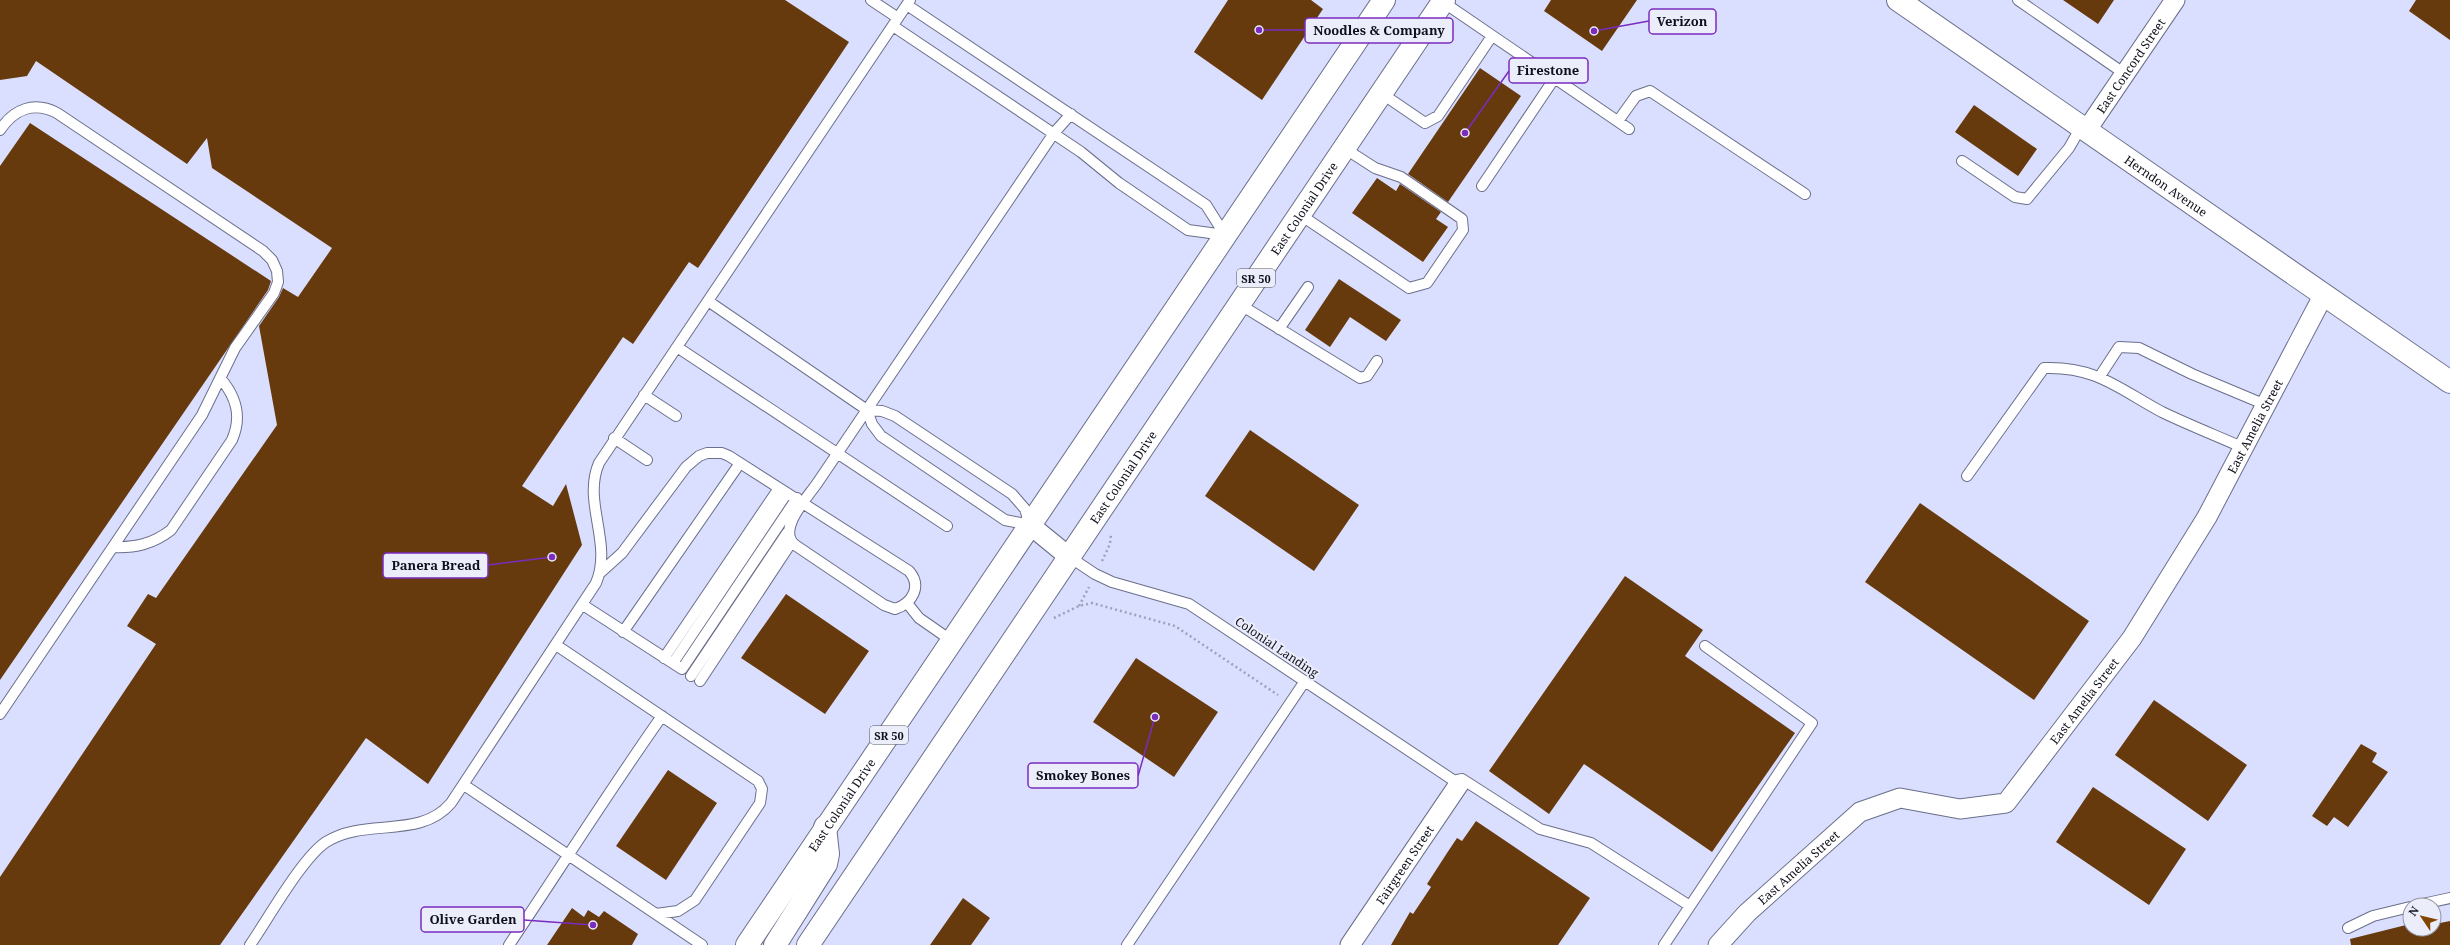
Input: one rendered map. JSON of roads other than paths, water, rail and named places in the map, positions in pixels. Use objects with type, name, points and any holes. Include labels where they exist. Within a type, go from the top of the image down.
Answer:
[{"type":"main road","name":"East Colonial Drive","points":[[747,945],[825,827],[1384,0]]},
{"type":"main road","name":"Herndon Avenue","points":[[1898,0],[2441,377],[2450,388]]},
{"type":"main road","name":"East Colonial Drive","points":[[808,945],[1068,556],[1444,1]]},
{"type":"main road","points":[[775,945],[826,864],[828,854],[825,827]]},
{"type":"street","name":"East Concord Street","points":[[2084,129],[2125,74],[2175,0]]},
{"type":"street","name":"East Amelia Street","points":[[1718,945],[1747,913],[1860,812],[1900,798],[1960,808],[2006,803],[2132,638],[2207,517],[2323,296]]},
{"type":"street","points":[[1030,525],[1068,556]]},
{"type":"street","name":"Fairgreen Street","points":[[1350,945],[1460,782]]},
{"type":"lane","points":[[871,0],[896,22],[1054,133],[1119,183],[1188,230],[1225,235]]},
{"type":"lane","points":[[2018,0],[2125,74]]},
{"type":"lane","points":[[1444,1],[1492,36],[1628,129]]},
{"type":"lane","points":[[601,572],[603,551],[593,481],[599,462],[909,2],[1206,205],[1225,235]]},
{"type":"lane","points":[[1381,93],[1424,123],[1438,116],[1492,36]]},
{"type":"lane","points":[[1482,186],[1554,79]]},
{"type":"lane","points":[[1618,122],[1636,96],[1650,91],[1805,194]]},
{"type":"lane","points":[[0,130],[8,119],[21,110],[36,106],[51,110],[268,255],[277,271],[277,288],[235,348],[202,415],[0,713]]},
{"type":"lane","points":[[583,605],[622,632],[682,669],[801,501],[838,453],[1054,133],[1071,114]]},
{"type":"lane","points":[[1962,161],[2015,197],[2027,199],[2084,129]]},
{"type":"lane","points":[[1300,214],[1409,288],[1426,283],[1463,230],[1462,219],[1401,177],[1375,168],[1344,148]]},
{"type":"lane","points":[[1279,329],[1308,287]]},
{"type":"lane","points":[[708,301],[867,410],[882,410],[896,416],[1012,494],[1025,509],[1030,525],[1005,520],[881,436],[872,424],[867,410]]},
{"type":"lane","points":[[1239,304],[1360,378],[1367,376],[1377,362]]},
{"type":"lane","points":[[677,346],[947,526]]},
{"type":"lane","points":[[2100,376],[2119,347],[2139,348],[2192,374],[2266,405]]},
{"type":"lane","points":[[1967,476],[2044,368],[2065,367],[2100,376],[2163,412],[2244,448]]},
{"type":"lane","points":[[113,547],[140,546],[162,537],[170,530],[232,440],[237,429],[237,409],[234,397],[221,379]]},
{"type":"lane","points":[[644,395],[676,416]]},
{"type":"lane","points":[[614,438],[647,460]]},
{"type":"lane","points":[[250,945],[310,856],[326,842],[358,830],[419,823],[435,818],[451,803],[583,605],[601,572],[622,553],[692,461],[699,456],[715,452],[722,453],[801,501],[909,571],[916,584],[915,591],[907,603],[896,609],[884,605],[789,538]]},
{"type":"lane","points":[[622,632],[740,463]]},
{"type":"lane","points":[[669,661],[783,491]]},
{"type":"lane","points":[[696,678],[789,538],[790,523],[801,501]]},
{"type":"lane","name":"Colonial Landing","points":[[1068,556],[1095,574],[1112,582],[1190,604],[1460,782],[1540,829],[1591,843],[1690,906]]},
{"type":"lane","points":[[907,603],[919,618],[952,641]]},
{"type":"lane","points":[[556,645],[758,781],[763,794],[760,803],[694,900],[678,911],[656,914]]},
{"type":"lane","points":[[1664,945],[1812,723],[1705,646]]},
{"type":"lane","points":[[1127,945],[1305,681]]},
{"type":"lane","points":[[509,945],[543,895],[567,855],[662,716]]},
{"type":"lane","points":[[464,784],[702,945]]},
{"type":"lane","points":[[2348,928],[2373,916],[2402,909]]},
{"type":"place","name":"Noodles & Company","points":[[1259,30]]},
{"type":"place","name":"Verizon","points":[[1594,31]]},
{"type":"place","name":"Firestone","points":[[1465,133]]},
{"type":"place","name":"Panera Bread","points":[[552,557]]},
{"type":"place","name":"Smokey Bones","points":[[1155,717]]},
{"type":"place","name":"Olive Garden","points":[[593,925]]}]
